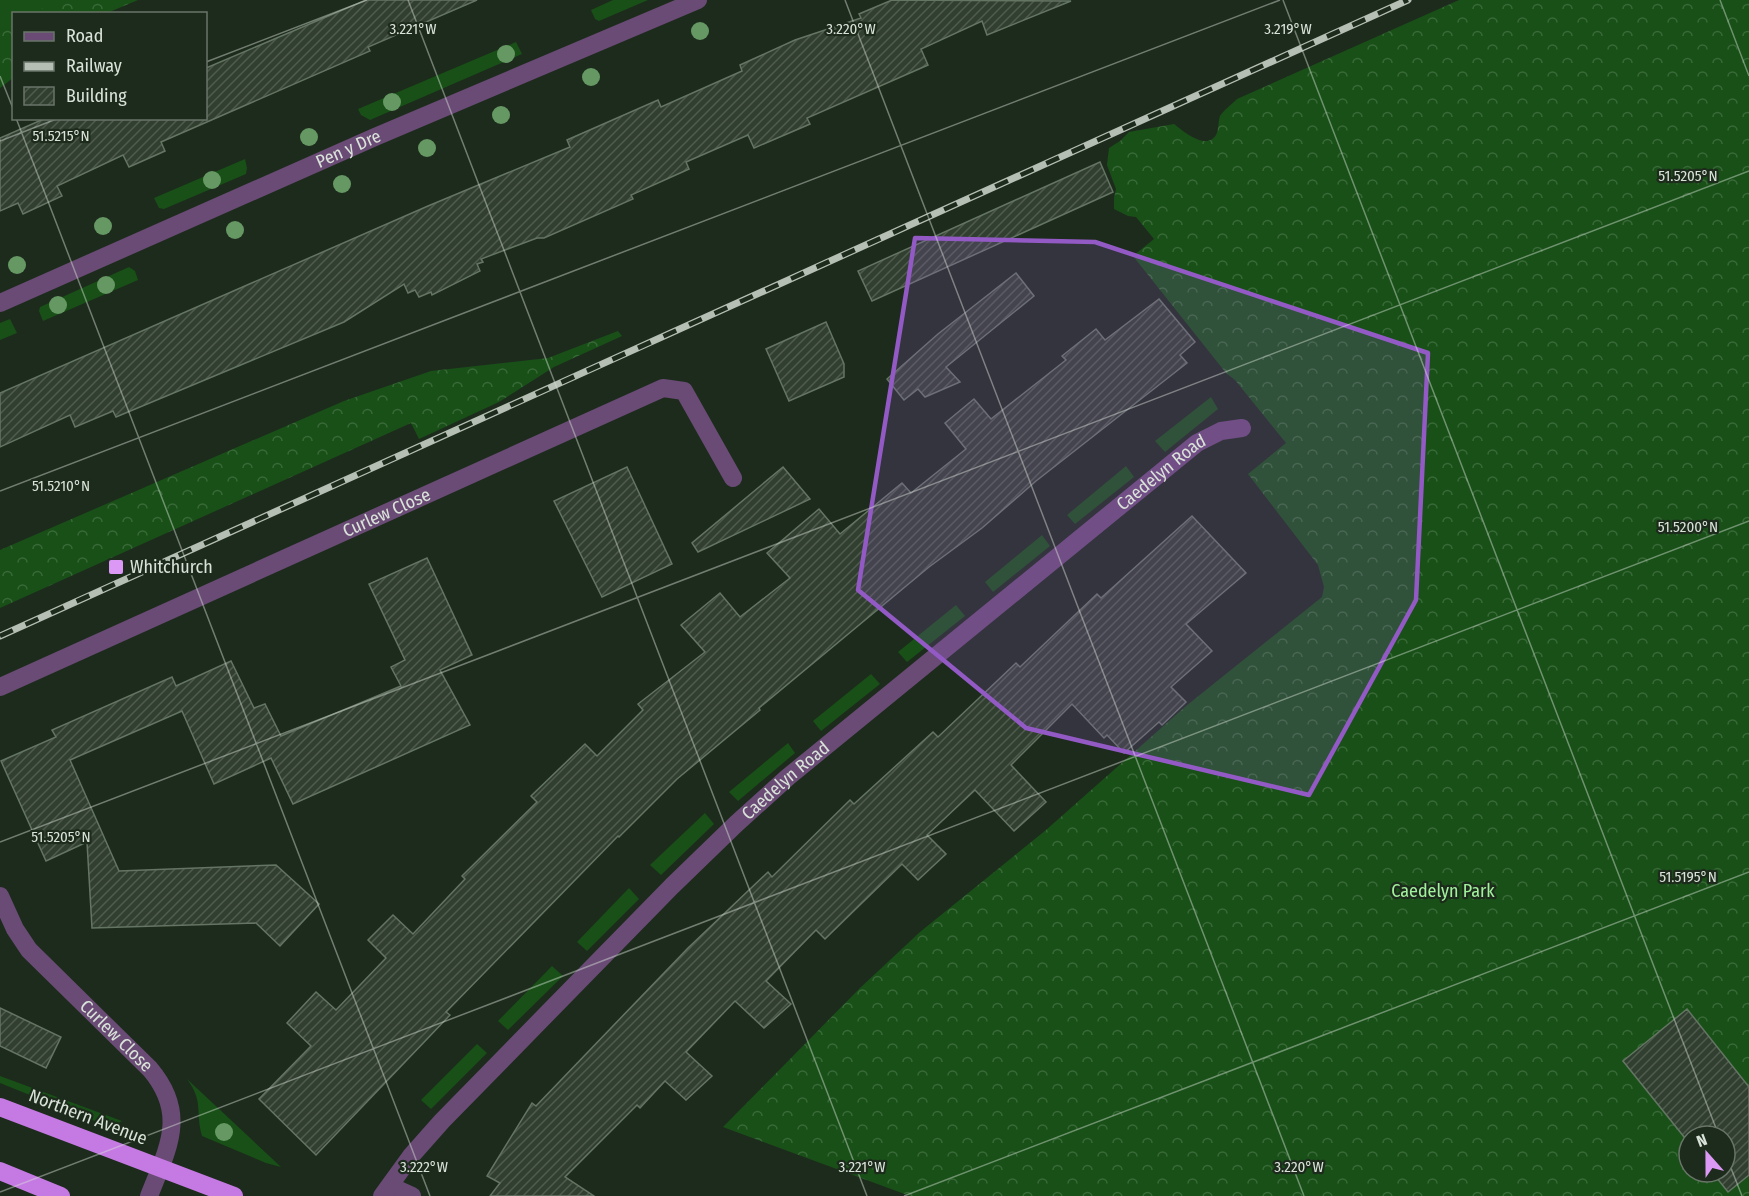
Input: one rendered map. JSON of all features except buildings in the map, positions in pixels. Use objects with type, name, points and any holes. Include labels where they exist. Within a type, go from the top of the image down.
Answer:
[{"type":"highway","name":"Northern Avenue","points":[[0,1107],[234,1196]]},
{"type":"highway","points":[[0,1172],[61,1196]]},
{"type":"street","name":"Pen y Dre","points":[[0,303],[375,137],[698,0]]},
{"type":"street","name":"Curlew Close","points":[[0,687],[663,388],[684,391],[733,478]]},
{"type":"street","name":"Caedelyn Road","points":[[386,1191],[411,1156],[450,1113],[672,886],[779,785],[1197,443],[1221,431],[1242,428]]},
{"type":"street","name":"Curlew Close","points":[[0,896],[15,929],[29,950],[150,1069],[162,1084],[171,1104],[172,1126],[169,1142],[149,1196]]},
{"type":"street","points":[[386,1191],[412,1196]]},
{"type":"highlighted area","points":[[915,238],[1095,242],[1428,353],[1416,600],[1309,795],[1026,728],[858,590]]},
{"type":"green space","points":[[0,0],[105,0],[78,12],[12,12],[12,42],[0,48]]},
{"type":"green space","points":[[60,0],[138,0],[109,12],[35,12]]},
{"type":"green space","points":[[613,0],[648,0],[599,21],[595,19],[591,10]]},
{"type":"green space","name":"Caedelyn Park","points":[[1459,0],[1749,0],[1749,1196],[910,1196],[723,1127],[860,988],[920,932],[1046,830],[1186,706],[1322,597],[1324,587],[1318,565],[1248,474],[1286,443],[1235,380],[1226,373],[1133,256],[1154,239],[1136,217],[1114,209],[1116,189],[1107,165],[1109,148],[1129,132],[1174,124],[1195,138],[1206,141],[1212,139],[1217,133],[1220,116],[1237,99]]},
{"type":"green space","points":[[12,24],[12,79],[0,88],[0,30]]},
{"type":"green space","points":[[516,42],[522,54],[370,120],[361,115],[358,109]]},
{"type":"green space","points":[[245,159],[246,174],[164,209],[159,208],[154,198]]},
{"type":"green space","points":[[129,267],[135,271],[138,280],[43,321],[39,311],[40,307]]},
{"type":"green space","points":[[10,319],[17,333],[0,340],[0,323]]},
{"type":"green space","points":[[618,331],[622,336],[554,367],[499,402],[419,439],[411,423],[0,608],[0,550],[344,401],[431,371],[548,358]]},
{"type":"green space","points":[[1211,397],[1218,409],[1165,452],[1155,441]]},
{"type":"green space","points":[[1126,466],[1134,477],[1075,524],[1067,515]]},
{"type":"green space","points":[[1042,535],[1050,546],[993,592],[985,582]]},
{"type":"green space","points":[[956,605],[965,616],[907,662],[898,652]]},
{"type":"green space","points":[[871,674],[880,684],[821,731],[813,721]]},
{"type":"green space","points":[[788,743],[795,753],[738,801],[729,792]]},
{"type":"green space","points":[[705,813],[714,824],[661,875],[650,865]]},
{"type":"green space","points":[[629,888],[639,899],[587,951],[577,942]]},
{"type":"green space","points":[[552,966],[563,976],[508,1030],[498,1021]]},
{"type":"green space","points":[[477,1044],[487,1053],[431,1109],[421,1100]]},
{"type":"green space","points":[[0,1076],[122,1121],[117,1124],[102,1124],[0,1083]]},
{"type":"green space","points":[[187,1079],[281,1167],[202,1136],[196,1094]]},
{"type":"railway","points":[[0,636],[1408,0]]},
{"type":"place","name":"Whitchurch","points":[[116,567]]}]
